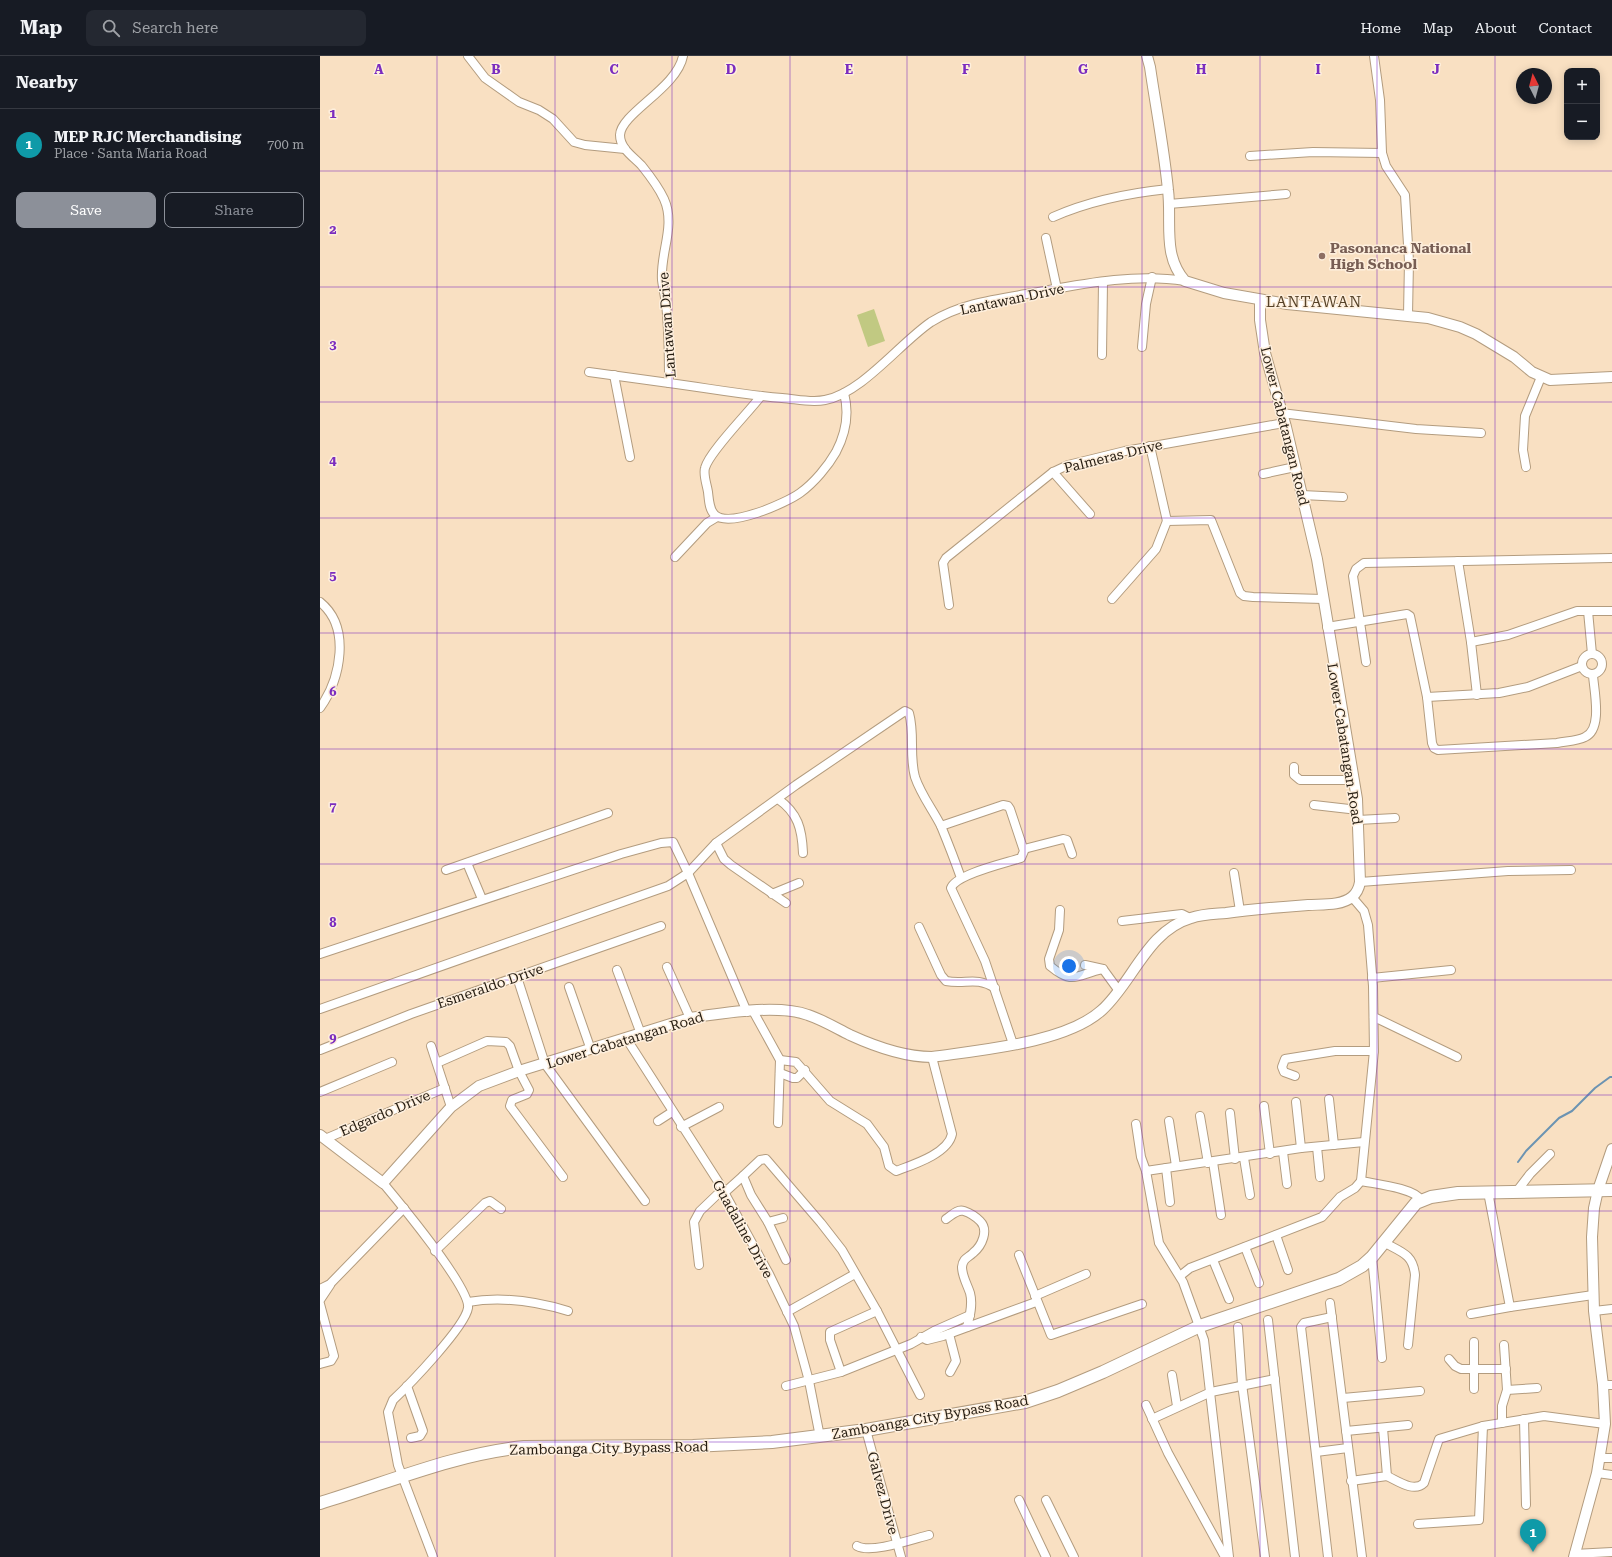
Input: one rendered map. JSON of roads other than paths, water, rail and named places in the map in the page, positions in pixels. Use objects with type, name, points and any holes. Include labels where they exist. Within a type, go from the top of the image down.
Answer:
[{"type":"main road","name":"Zamboanga City Bypass Road","points":[[320,1503],[402,1476],[482,1454],[524,1447],[693,1446],[772,1442],[866,1430],[1025,1402],[1084,1380],[1200,1326],[1321,1286],[1351,1273],[1372,1257],[1385,1243],[1411,1208],[1422,1200],[1443,1194],[1517,1191],[1612,1190]]},
{"type":"street","points":[[468,56],[485,78],[519,102],[539,110],[553,119],[574,142],[585,145],[625,149],[620,136],[622,128],[641,107],[674,78],[683,56]]},
{"type":"street","points":[[1147,56],[1150,67],[1168,189],[1169,240],[1172,257],[1179,274],[1185,281]]},
{"type":"street","points":[[1374,56],[1380,100],[1382,153],[1386,166],[1405,195],[1409,261],[1408,315]]},
{"type":"street","name":"Lantawan Drive","points":[[625,149],[642,167],[655,185],[664,200],[669,220],[669,234],[663,260],[662,280],[666,305],[669,383],[761,396],[811,401],[825,400],[844,393],[869,375],[931,322],[961,307],[1057,289],[1152,277],[1185,281],[1224,293],[1312,308],[1408,315],[1454,325],[1476,334],[1514,357],[1541,377],[1550,380],[1612,377]]},
{"type":"street","points":[[1250,156],[1313,152],[1382,153]]},
{"type":"street","points":[[1053,217],[1079,208],[1138,192],[1168,189]]},
{"type":"street","points":[[1168,204],[1286,194]]},
{"type":"street","points":[[1046,238],[1057,289]]},
{"type":"street","points":[[1142,347],[1146,304],[1152,277]]},
{"type":"street","points":[[1102,355],[1103,282]]},
{"type":"street","name":"Lower Cabatangan Road","points":[[383,1183],[451,1107],[479,1086],[519,1071],[591,1050],[690,1018],[750,1011],[781,1010],[808,1014],[852,1036],[891,1050],[919,1057],[932,1057],[1013,1044],[1063,1032],[1078,1025],[1102,1010],[1119,991],[1154,942],[1166,931],[1190,918],[1240,911],[1337,902],[1352,897],[1357,892],[1360,882],[1358,815],[1317,559],[1261,333],[1260,300]]},
{"type":"street","points":[[589,372],[669,383]]},
{"type":"street","points":[[614,375],[630,457]]},
{"type":"street","points":[[1526,467],[1523,450],[1525,416],[1541,377]]},
{"type":"street","points":[[675,557],[707,523],[717,517],[737,519],[753,515],[800,493],[820,474],[836,451],[846,424],[848,406],[844,393]]},
{"type":"street","points":[[717,517],[711,511],[705,468],[715,451],[761,396]]},
{"type":"street","points":[[1281,413],[1416,429],[1481,433]]},
{"type":"street","name":"Palmeras Drive","points":[[949,605],[943,564],[946,558],[1053,472],[1068,465],[1150,446],[1209,438],[1284,423]]},
{"type":"street","points":[[1112,599],[1156,549],[1167,521],[1150,446]]},
{"type":"street","points":[[1263,474],[1295,467]]},
{"type":"street","points":[[1053,472],[1090,514]]},
{"type":"street","points":[[1302,495],[1343,497]]},
{"type":"street","points":[[1167,521],[1211,520],[1240,593],[1244,596],[1323,599]]},
{"type":"street","points":[[1366,662],[1352,576],[1356,569],[1364,563],[1612,558]]},
{"type":"street","points":[[1458,561],[1471,642],[1477,695]]},
{"type":"street","points":[[320,602],[328,608],[334,617],[338,627],[340,642],[339,659],[334,678],[328,694],[320,708]]},
{"type":"street","points":[[1471,642],[1508,635],[1566,614],[1588,611],[1612,611]]},
{"type":"street","points":[[1588,611],[1592,654]]},
{"type":"street","points":[[1327,627],[1407,614],[1410,616],[1426,697],[1432,743],[1434,748],[1438,750],[1577,740],[1587,737],[1593,729],[1596,720],[1593,675]]},
{"type":"street","points":[[1592,654],[1600,657],[1603,663],[1601,670],[1593,675],[1585,672],[1582,666],[1585,656],[1592,654]]},
{"type":"street","points":[[1603,663],[1612,662]]},
{"type":"street","points":[[1426,697],[1499,693],[1528,687],[1582,666]]},
{"type":"street","points":[[320,1009],[668,886],[688,873],[716,843],[905,711],[910,713],[912,764],[916,779],[941,826],[961,878]]},
{"type":"street","points":[[1294,767],[1294,775],[1300,780],[1353,780]]},
{"type":"street","points":[[778,799],[788,806],[797,820],[803,853]]},
{"type":"street","points":[[941,826],[1003,805],[1008,806],[1024,849],[1021,858],[961,878],[952,884],[951,892],[985,961],[1013,1044]]},
{"type":"street","points":[[1314,805],[1358,815],[1396,818]]},
{"type":"street","points":[[446,870],[608,813]]},
{"type":"street","points":[[1024,849],[1063,838],[1067,840],[1072,854]]},
{"type":"street","points":[[320,954],[621,854],[666,842],[673,842],[750,1011],[780,1060],[778,1123]]},
{"type":"street","points":[[716,843],[724,859],[786,903]]},
{"type":"street","points":[[467,863],[482,899]]},
{"type":"street","points":[[1360,882],[1487,872],[1571,870]]},
{"type":"street","points":[[1234,873],[1240,911]]},
{"type":"street","points":[[772,894],[799,883]]},
{"type":"street","points":[[1180,1276],[1190,1268],[1322,1217],[1340,1197],[1355,1188],[1361,1181],[1374,1051],[1374,1017],[1366,916],[1352,897]]},
{"type":"street","points":[[1060,910],[1059,930],[1049,958],[1050,966],[1069,978],[1074,978],[1103,969]]},
{"type":"street","points":[[1122,921],[1182,914],[1190,918]]},
{"type":"street","name":"Esmeraldo Drive","points":[[320,1050],[411,1014],[662,926]]},
{"type":"street","points":[[919,927],[941,975],[946,981],[954,983],[978,981],[995,988]]},
{"type":"street","points":[[1085,965],[1103,969],[1119,991]]},
{"type":"street","points":[[667,967],[690,1018]]},
{"type":"street","points":[[617,970],[641,1034]]},
{"type":"street","points":[[1372,978],[1451,970]]},
{"type":"street","points":[[517,977],[545,1064],[645,1201]]},
{"type":"street","points":[[569,987],[591,1050]]},
{"type":"street","points":[[1374,1017],[1457,1057]]},
{"type":"street","name":"Guadaline Drive","points":[[626,1038],[723,1192],[768,1274],[794,1326],[809,1381],[820,1437]]},
{"type":"street","points":[[437,1063],[487,1041],[499,1040],[506,1042],[510,1046],[519,1071],[529,1090],[527,1094],[512,1100],[510,1106],[563,1177]]},
{"type":"street","points":[[431,1046],[451,1107]]},
{"type":"street","points":[[1295,1076],[1284,1072],[1282,1067],[1285,1059],[1335,1051],[1374,1051]]},
{"type":"street","points":[[780,1060],[796,1062],[805,1070],[830,1101],[867,1124],[884,1147],[889,1166],[896,1171],[923,1161],[951,1140],[952,1134],[932,1057]]},
{"type":"street","points":[[320,1092],[392,1062]]},
{"type":"street","points":[[780,1073],[797,1078],[805,1070]]},
{"type":"street","name":"Edgardo Drive","points":[[322,1137],[445,1088]]},
{"type":"street","points":[[1329,1099],[1334,1145]]},
{"type":"street","points":[[1296,1102],[1301,1148]]},
{"type":"street","points":[[1264,1106],[1270,1154]]},
{"type":"street","points":[[681,1127],[719,1107]]},
{"type":"street","points":[[658,1122],[672,1112]]},
{"type":"street","points":[[1230,1113],[1235,1159]]},
{"type":"street","points":[[1200,1116],[1222,1215]]},
{"type":"street","points":[[1169,1121],[1176,1166]]},
{"type":"street","points":[[1136,1124],[1141,1157],[1146,1172],[1159,1243],[1180,1276],[1204,1340],[1229,1557]]},
{"type":"street","points":[[322,1137],[383,1183],[436,1250],[468,1302],[467,1311],[451,1337],[408,1386],[393,1400],[388,1412],[396,1456],[402,1476],[433,1557]]},
{"type":"street","points":[[1146,1172],[1176,1166],[1244,1158],[1301,1148],[1364,1142]]},
{"type":"street","points":[[1317,1147],[1320,1177]]},
{"type":"street","points":[[1612,1149],[1610,1162],[1598,1190],[1594,1208],[1592,1237],[1594,1311],[1607,1385],[1607,1430],[1597,1473],[1574,1556],[1612,1552]]},
{"type":"street","points":[[1283,1152],[1287,1184]]},
{"type":"street","points":[[1517,1191],[1534,1169],[1550,1154]]},
{"type":"street","points":[[1244,1158],[1250,1195]]},
{"type":"street","points":[[700,1265],[694,1222],[696,1217],[760,1160],[768,1161],[842,1250],[877,1311],[896,1351],[920,1395]]},
{"type":"street","points":[[1166,1168],[1170,1202]]},
{"type":"street","points":[[743,1176],[751,1195],[768,1222],[786,1260]]},
{"type":"street","points":[[1361,1181],[1409,1191],[1418,1195],[1422,1200]]},
{"type":"street","points":[[1488,1192],[1510,1307]]},
{"type":"street","points":[[436,1250],[485,1203],[490,1201],[501,1209]]},
{"type":"street","points":[[320,1300],[323,1287],[404,1208]]},
{"type":"street","points":[[946,1219],[957,1211],[963,1211],[976,1217],[984,1227],[985,1233],[982,1240],[974,1253],[966,1258],[962,1265],[970,1295],[970,1315],[967,1327]]},
{"type":"street","points":[[768,1222],[783,1218]]},
{"type":"street","points":[[1276,1235],[1288,1270]]},
{"type":"street","points":[[1385,1243],[1410,1258],[1414,1266],[1415,1275],[1408,1345]]},
{"type":"street","points":[[1245,1247],[1259,1283]]},
{"type":"street","points":[[1019,1256],[1051,1336],[1142,1304]]},
{"type":"street","points":[[1372,1257],[1382,1358]]},
{"type":"street","points":[[1213,1260],[1229,1299]]},
{"type":"street","points":[[787,1312],[855,1274]]},
{"type":"street","points":[[921,1337],[930,1340],[949,1334],[1036,1299],[1086,1274]]},
{"type":"street","points":[[1471,1314],[1593,1295]]},
{"type":"street","points":[[468,1302],[489,1299],[516,1300],[568,1311]]},
{"type":"street","points":[[1330,1303],[1343,1398],[1351,1481],[1362,1557]]},
{"type":"street","points":[[320,1304],[324,1328],[333,1359],[320,1364]]},
{"type":"street","points":[[1594,1311],[1612,1309]]},
{"type":"street","points":[[840,1372],[830,1340],[830,1332],[877,1311]]},
{"type":"street","points":[[786,1386],[840,1372],[896,1351],[921,1337],[970,1315]]},
{"type":"street","points":[[1328,1557],[1301,1327],[1304,1323],[1332,1317]]},
{"type":"street","points":[[1268,1320],[1295,1557]]},
{"type":"street","points":[[1238,1326],[1242,1384],[1265,1557]]},
{"type":"street","points":[[949,1334],[956,1361],[950,1372]]},
{"type":"street","points":[[1474,1342],[1474,1389]]},
{"type":"street","points":[[1502,1423],[1502,1406],[1507,1390],[1504,1345]]},
{"type":"street","points":[[1449,1359],[1458,1368],[1506,1369]]},
{"type":"street","points":[[1172,1375],[1177,1406]]},
{"type":"street","points":[[1152,1420],[1177,1406],[1211,1392],[1242,1384],[1274,1379]]},
{"type":"street","points":[[408,1386],[423,1431],[420,1436],[411,1438]]},
{"type":"street","points":[[1507,1390],[1537,1388]]},
{"type":"street","points":[[1343,1398],[1420,1391]]},
{"type":"street","points":[[1146,1405],[1168,1453],[1226,1557]]},
{"type":"street","points":[[1351,1481],[1387,1476],[1411,1487],[1422,1486],[1439,1439],[1483,1426],[1524,1419],[1553,1417],[1607,1430]]},
{"type":"street","points":[[1524,1419],[1526,1505]]},
{"type":"street","points":[[1346,1431],[1408,1425]]},
{"type":"street","points":[[1418,1524],[1479,1520],[1483,1426]]},
{"type":"street","points":[[1383,1428],[1387,1476]]},
{"type":"street","name":"Galvez Drive","points":[[866,1430],[901,1557]]},
{"type":"street","points":[[1316,1452],[1348,1448]]},
{"type":"street","points":[[1600,1458],[1612,1458]]},
{"type":"street","points":[[1597,1473],[1612,1475]]},
{"type":"street","points":[[1019,1500],[1046,1557]]},
{"type":"street","points":[[1046,1500],[1074,1557]]},
{"type":"street","points":[[857,1546],[866,1549],[897,1544],[929,1535]]},
{"type":"waterway","points":[[1518,1162],[1526,1151],[1559,1118],[1572,1111],[1595,1088],[1612,1077]]},
{"type":"place","name":"Pasonanca National High School","points":[[1322,256]]},
{"type":"place","name":"MEP RJC Merchandising","points":[[1533,1552]]},
{"type":"district","name":"LANTAWAN","points":[[1314,302]]}]
